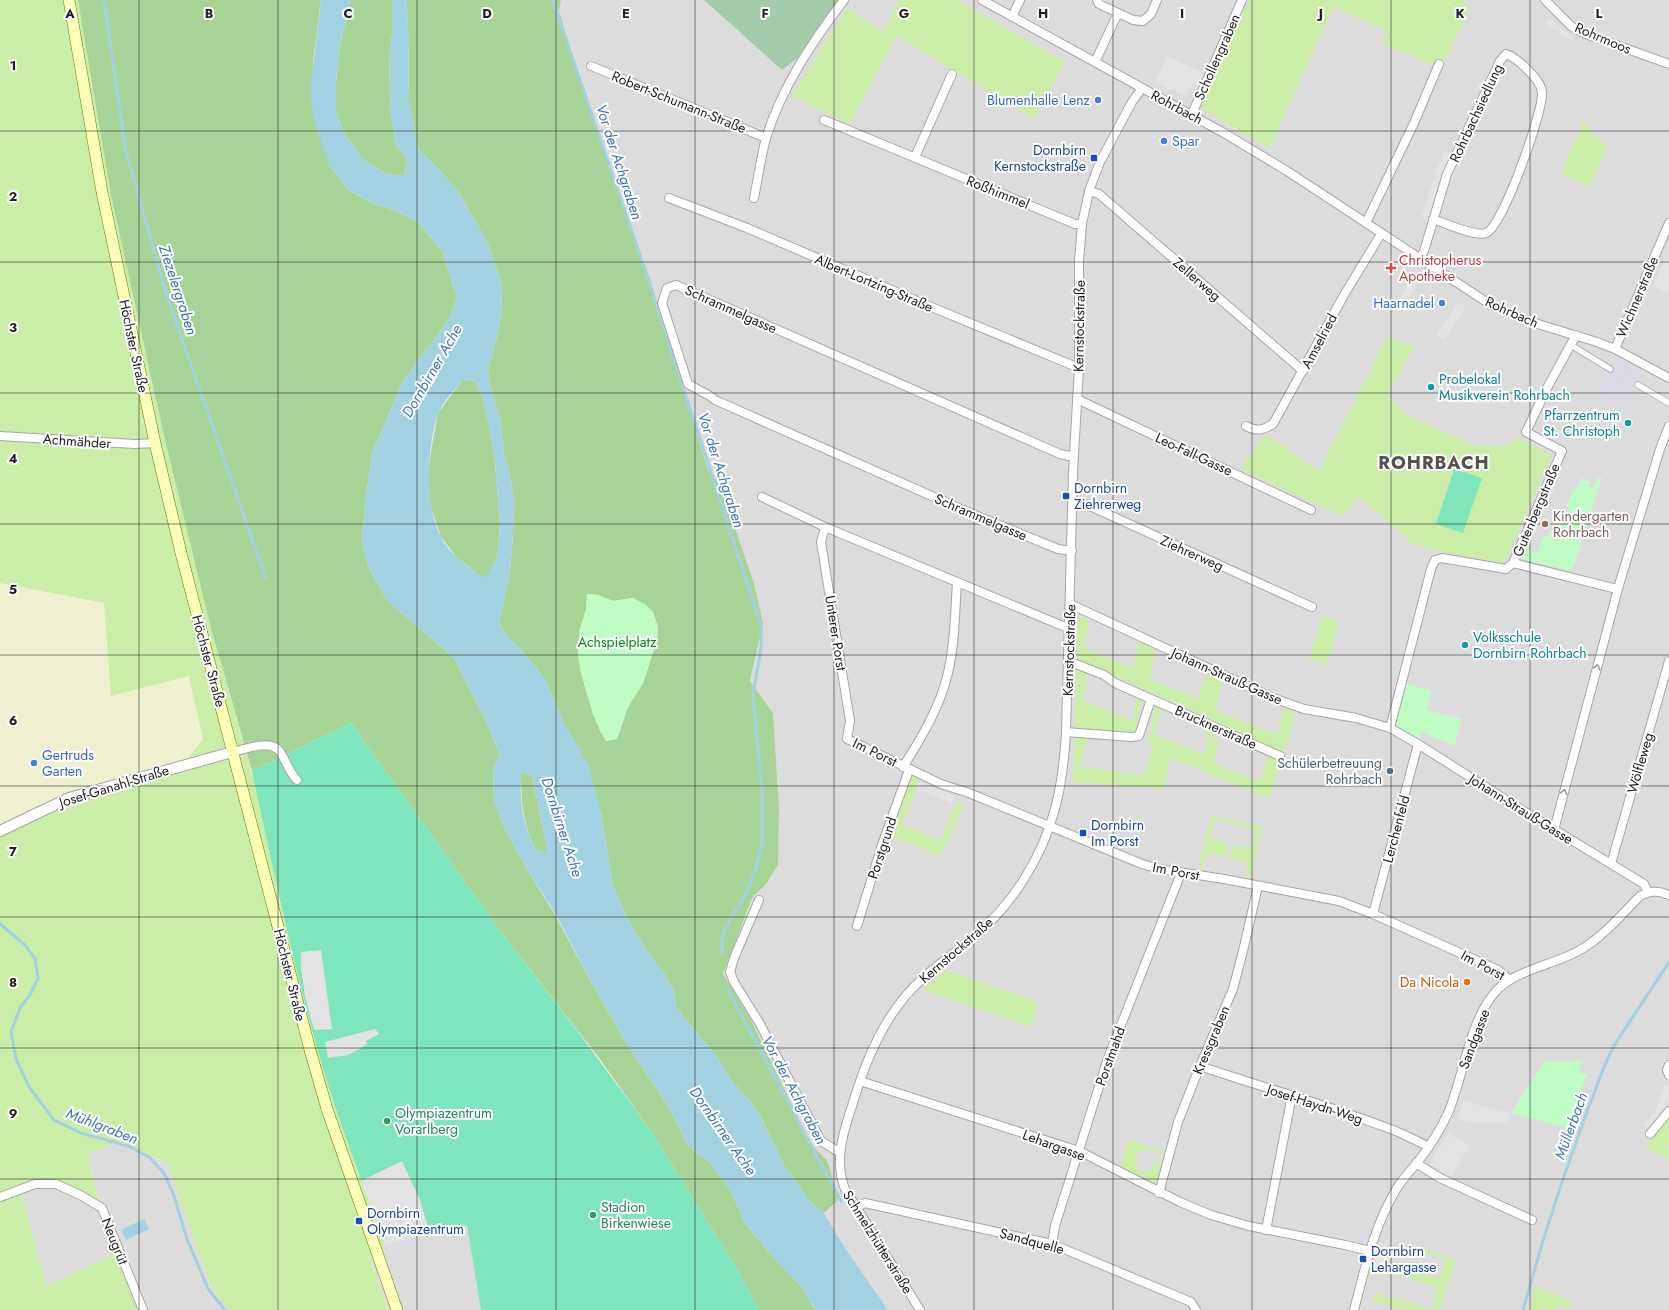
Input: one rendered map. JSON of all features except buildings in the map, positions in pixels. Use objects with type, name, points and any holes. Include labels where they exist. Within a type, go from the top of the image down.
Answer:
[{"type":"main road","name":"Höchster Straße","points":[[69,0],[102,192],[154,443],[181,553],[311,1057],[330,1117],[397,1310]]},
{"type":"street","points":[[754,198],[766,138],[781,98],[795,72],[844,0]]},
{"type":"street","name":"Rohrbach","points":[[982,0],[1192,114],[1254,150],[1488,303],[1525,320],[1576,335],[1615,349],[1669,378]]},
{"type":"street","points":[[1012,17],[1020,0]]},
{"type":"street","points":[[1097,0],[1099,4],[1132,20],[1143,21],[1151,14],[1157,0]]},
{"type":"street","name":"Schollengraben","points":[[1192,114],[1242,0]]},
{"type":"street","name":"Rohrmoos","points":[[1545,0],[1571,26],[1583,32],[1669,64]]},
{"type":"street","points":[[1095,62],[1118,13]]},
{"type":"street","name":"Rohrbachsiedlung","points":[[1420,259],[1424,251],[1433,219],[1447,174],[1457,150],[1500,61],[1506,54],[1514,57],[1539,83],[1542,92],[1540,110],[1518,177],[1496,223],[1487,233],[1479,234],[1433,219]]},
{"type":"street","points":[[1366,223],[1414,124],[1439,64]]},
{"type":"street","name":"Robert-Schumann-Straße","points":[[591,66],[766,138]]},
{"type":"street","points":[[915,158],[952,74]]},
{"type":"street","name":"Kernstockstraße","points":[[839,1152],[848,1118],[868,1058],[881,1032],[907,994],[922,978],[970,940],[999,912],[1024,880],[1050,827],[1063,772],[1066,732],[1070,630],[1072,502],[1079,368],[1079,261],[1082,224],[1089,191],[1100,162],[1132,102],[1142,88]]},
{"type":"street","name":"Roßhimmel","points":[[824,120],[1075,224],[1082,224]]},
{"type":"street","name":"Zellerweg","points":[[1089,191],[1099,194],[1303,371]]},
{"type":"street","name":"Albert-Lortzing-Straße","points":[[669,198],[747,228],[1079,368]]},
{"type":"street","name":"Wichnerstraße","points":[[1615,349],[1669,223]]},
{"type":"street","name":"Amselried","points":[[1246,426],[1257,431],[1273,424],[1344,295],[1381,234]]},
{"type":"street","name":"Schrammelgasse","points":[[1072,551],[1058,549],[970,513],[715,400],[688,384],[662,303],[667,288],[676,285],[1053,450],[1074,457]]},
{"type":"street","name":"Gutenbergstraße","points":[[1576,335],[1547,388],[1526,432],[1562,451],[1513,563],[1618,589]]},
{"type":"street","points":[[1571,345],[1610,369]]},
{"type":"street","points":[[1638,385],[1669,403]]},
{"type":"street","name":"Leo-Fall-Gasse","points":[[1077,399],[1311,510]]},
{"type":"street","points":[[1554,830],[1618,589],[1660,449],[1669,426]]},
{"type":"street","name":"Achmähder","points":[[0,436],[135,444],[154,443]]},
{"type":"street","points":[[762,497],[826,527],[1070,630]]},
{"type":"street","name":"Ziehrerweg","points":[[1072,502],[1081,502],[1312,607]]},
{"type":"street","name":"Unterer Porst","points":[[826,527],[821,542],[850,721],[847,739]]},
{"type":"street","points":[[1390,728],[1431,569],[1435,560],[1442,558],[1506,569],[1513,563]]},
{"type":"street","points":[[906,768],[943,688],[951,652],[957,582]]},
{"type":"street","name":"Johann-Strauß-Gasse","points":[[1070,604],[1273,698],[1304,709],[1356,718],[1390,728],[1644,884],[1648,892]]},
{"type":"street","name":"Brucknerstraße","points":[[1068,661],[1104,675],[1115,683],[1280,756]]},
{"type":"street","name":"Wölfleweg","points":[[1611,864],[1669,661]]},
{"type":"street","points":[[1066,732],[1131,738],[1139,736],[1151,699]]},
{"type":"street","name":"Im Porst","points":[[847,739],[941,784],[969,793],[1142,864],[1159,869],[1339,901],[1373,914],[1492,967],[1510,980]]},
{"type":"street","name":"Lerchenfeld","points":[[1373,914],[1418,744]]},
{"type":"street","points":[[232,752],[264,745],[274,746],[280,752],[290,774],[297,780]]},
{"type":"street","name":"Josef-Ganahl-Straße","points":[[0,830],[69,798],[232,752]]},
{"type":"street","name":"Porstgrund","points":[[857,926],[906,768]]},
{"type":"street","name":"Porstmahd","points":[[1052,1244],[1055,1226],[1108,1058],[1181,873]]},
{"type":"street","name":"Kressgraben","points":[[1159,1192],[1178,1122],[1233,989],[1244,951],[1258,886]]},
{"type":"street","points":[[1648,892],[1661,892],[1669,895]]},
{"type":"street","name":"Sandgasse","points":[[1354,1310],[1370,1251],[1384,1213],[1398,1187],[1429,1147],[1449,1111],[1483,1010],[1498,989],[1510,980],[1579,951],[1601,936],[1640,896],[1648,892]]},
{"type":"street","points":[[760,900],[734,958],[730,972],[734,982],[760,1024],[821,1141],[839,1152]]},
{"type":"street","points":[[1669,1065],[1667,1070],[1669,1075]]},
{"type":"street","name":"Josef-Haydn-Weg","points":[[1200,1066],[1386,1127],[1429,1147]]},
{"type":"street","name":"Lehargasse","points":[[860,1081],[1079,1151],[1159,1192],[1211,1215],[1266,1230],[1370,1251]]},
{"type":"street","points":[[1266,1230],[1292,1095]]},
{"type":"street","points":[[1650,1134],[1669,1111]]},
{"type":"street","name":"Schmelzhütterstraße","points":[[839,1152],[842,1180],[845,1189],[920,1310]]},
{"type":"street","points":[[1416,1164],[1440,1178],[1532,1220]]},
{"type":"street","name":"Neugrüt","points":[[0,1197],[35,1184],[56,1184],[82,1196],[102,1208],[143,1310]]},
{"type":"street","name":"Sandquelle","points":[[856,1207],[865,1203],[1052,1244],[1191,1302],[1196,1310]]},
{"type":"shaded area","points":[[561,0],[1669,0],[1669,1310],[888,1310],[845,1248],[824,1213],[838,1200],[828,1162],[811,1144],[749,1016],[723,974],[752,898],[766,884],[778,865],[779,807],[773,713],[750,681],[763,623],[720,484],[708,470],[650,279],[559,11]]},
{"type":"shaded area","points":[[1548,18],[1575,37],[1572,41],[1545,23]]},
{"type":"shaded area","points":[[1167,56],[1206,74],[1203,82],[1188,90],[1185,96],[1155,82]]},
{"type":"shaded area","points":[[1443,152],[1451,153],[1427,224],[1422,216]]},
{"type":"shaded area","points":[[1665,258],[1669,260],[1669,293],[1653,287]]},
{"type":"shaded area","points":[[1417,272],[1423,276],[1400,311],[1391,305],[1395,300],[1398,301]]},
{"type":"shaded area","points":[[1458,302],[1466,307],[1444,340],[1436,335]]},
{"type":"shaded area","points":[[1616,359],[1643,375],[1632,394],[1629,393],[1632,395],[1625,407],[1598,391],[1604,379],[1622,390],[1624,393],[1630,383],[1627,382],[1623,388],[1605,377]]},
{"type":"shaded area","points":[[918,782],[955,796],[952,803],[916,789]]},
{"type":"shaded area","points":[[321,950],[332,1029],[314,1030],[305,996],[301,968],[301,952]]},
{"type":"shaded area","points":[[375,1029],[379,1034],[366,1041],[367,1045],[348,1055],[328,1058],[325,1042]]},
{"type":"shaded area","points":[[1665,1085],[1669,1085],[1669,1096],[1664,1112],[1649,1130],[1643,1124],[1657,1108]]},
{"type":"shaded area","points":[[1463,1100],[1510,1114],[1508,1123],[1469,1122],[1458,1119]]},
{"type":"shaded area","points":[[1449,1132],[1470,1146],[1451,1177],[1431,1165],[1431,1160]]},
{"type":"shaded area","points":[[121,1142],[167,1163],[211,1287],[230,1310],[140,1310],[117,1253],[46,1286],[20,1187],[57,1183],[100,1205],[87,1154]]},
{"type":"shaded area","name":"Olympiazentrum Vorarlberg","points":[[402,1161],[420,1200],[430,1234],[385,1245],[361,1181]]},
{"type":"shaded area","points":[[467,1225],[481,1310],[388,1310],[370,1259],[385,1245]]},
{"type":"shaded area","points":[[1380,1242],[1388,1244],[1381,1271],[1373,1269]]},
{"type":"green space","points":[[0,0],[85,0],[165,440],[224,674],[263,812],[278,895],[310,1021],[332,1098],[385,1245],[370,1259],[388,1310],[230,1310],[211,1287],[167,1163],[121,1142],[87,1154],[100,1206],[57,1183],[20,1187],[46,1286],[117,1253],[140,1310],[0,1310],[0,828],[68,797],[188,759],[203,739],[189,676],[111,696],[104,603],[0,583]]},
{"type":"green space","points":[[78,0],[321,0],[313,62],[329,165],[348,190],[372,203],[394,210],[418,222],[442,251],[457,298],[450,318],[403,381],[372,454],[362,540],[368,566],[387,600],[454,658],[484,717],[500,754],[493,770],[494,801],[505,829],[527,869],[554,913],[625,1041],[668,1105],[688,1145],[708,1161],[730,1189],[745,1223],[772,1256],[799,1284],[816,1310],[759,1310],[737,1269],[649,1128],[599,1058],[501,932],[351,723],[252,771],[211,628],[165,440],[111,195]]},
{"type":"green space","points":[[351,0],[392,0],[392,36],[389,59],[391,116],[396,145],[407,159],[404,176],[386,174],[365,161],[345,135],[336,112],[336,84],[339,50]]},
{"type":"green space","points":[[406,0],[561,0],[559,11],[586,98],[650,279],[708,470],[720,484],[754,584],[763,623],[750,681],[773,713],[779,807],[778,865],[766,884],[752,898],[723,974],[749,1016],[811,1144],[828,1162],[838,1200],[824,1213],[812,1204],[784,1166],[763,1121],[753,1105],[731,1080],[717,1057],[676,1008],[674,991],[665,975],[637,936],[623,910],[613,886],[601,813],[544,678],[522,651],[507,636],[499,622],[510,571],[514,503],[511,479],[504,454],[500,419],[490,386],[488,368],[494,349],[502,311],[501,281],[487,242],[460,194],[444,175],[418,149],[409,102],[408,22]],"holes":[[[587,594],[598,595],[613,601],[633,598],[653,612],[658,627],[657,640],[643,683],[628,707],[617,739],[606,741],[593,714],[581,673],[578,654],[580,629],[586,610]]]},
{"type":"green space","points":[[704,0],[840,0],[800,56],[782,70]]},
{"type":"green space","points":[[899,0],[956,0],[1065,62],[1034,119],[897,36],[849,124],[791,96],[847,8],[883,32]]},
{"type":"green space","points":[[1249,0],[1461,0],[1470,9],[1441,68],[1382,44],[1388,32],[1334,7],[1269,149],[1200,107]]},
{"type":"green space","points":[[1583,122],[1608,148],[1590,186],[1561,174]]},
{"type":"green space","points":[[1387,337],[1414,346],[1388,395],[1408,416],[1474,445],[1503,446],[1517,438],[1552,455],[1504,563],[1437,551],[1407,542],[1408,538],[1359,498],[1343,516],[1240,469],[1266,434],[1319,471]]},
{"type":"green space","points":[[463,379],[475,381],[483,398],[495,462],[500,526],[497,559],[485,579],[457,558],[441,537],[430,505],[428,473],[438,413]]},
{"type":"green space","points":[[1454,469],[1482,478],[1463,533],[1436,524]]},
{"type":"green space","points":[[1598,477],[1602,478],[1572,571],[1521,559],[1525,548],[1537,553],[1544,536],[1548,537],[1555,521],[1567,526],[1573,513],[1568,510],[1569,508],[1566,506],[1572,490],[1575,491],[1581,478],[1591,482],[1589,486],[1593,488]]},
{"type":"green space","points":[[0,583],[104,603],[111,696],[189,676],[203,739],[188,759],[68,797],[0,828]]},
{"type":"green space","name":"Achspielplatz","points":[[587,594],[598,595],[613,601],[633,598],[645,604],[653,612],[658,627],[657,640],[643,683],[628,707],[617,739],[606,741],[593,714],[581,673],[578,654],[580,629],[586,610]]},
{"type":"green space","points":[[1078,615],[1089,620],[1084,649],[1133,668],[1138,641],[1155,650],[1150,680],[1199,698],[1206,674],[1222,680],[1216,711],[1277,735],[1284,709],[1296,713],[1283,753],[1077,658]]},
{"type":"green space","points":[[1322,615],[1339,622],[1327,665],[1309,659]]},
{"type":"green space","points":[[1078,669],[1088,673],[1082,701],[1132,720],[1137,696],[1142,701],[1135,729],[1130,734],[1075,728],[1076,670]]},
{"type":"green space","points":[[1406,684],[1431,691],[1426,710],[1461,719],[1455,746],[1422,732],[1419,740],[1394,725]]},
{"type":"green space","points":[[1156,704],[1162,706],[1155,735],[1204,754],[1208,728],[1215,731],[1213,741],[1219,742],[1214,763],[1260,782],[1268,755],[1281,760],[1270,799],[1170,758],[1165,789],[1073,782],[1074,737],[1088,738],[1080,767],[1144,775],[1153,748],[1148,743]]},
{"type":"green space","points":[[351,723],[501,932],[576,1029],[649,1128],[737,1269],[759,1310],[481,1310],[467,1225],[385,1245],[329,1088],[317,1049],[287,931],[252,771]]},
{"type":"green space","points":[[521,771],[532,776],[546,843],[546,854],[535,849],[527,830],[521,792]]},
{"type":"green space","points":[[914,777],[918,778],[916,790],[902,825],[941,840],[956,802],[964,804],[944,851],[941,850],[939,855],[890,836],[910,780]]},
{"type":"green space","points":[[1212,816],[1262,826],[1251,876],[1246,875],[1248,863],[1230,858],[1232,846],[1251,847],[1255,833],[1254,829],[1216,820],[1213,823],[1210,838],[1228,844],[1226,856],[1206,854],[1202,869],[1199,867],[1209,822]]},
{"type":"green space","points":[[946,970],[1038,1002],[1031,1027],[923,990]]},
{"type":"green space","points":[[1545,1061],[1582,1061],[1579,1073],[1587,1074],[1568,1128],[1511,1113]]},
{"type":"green space","points":[[1669,1115],[1669,1143],[1667,1146],[1669,1148],[1669,1159],[1645,1147]]},
{"type":"green space","points":[[1129,1139],[1164,1151],[1164,1153],[1145,1149],[1137,1153],[1137,1169],[1141,1173],[1155,1170],[1153,1168],[1153,1162],[1162,1163],[1157,1179],[1152,1182],[1147,1181],[1120,1167]]},
{"type":"green space","points":[[1420,1247],[1456,1260],[1440,1310],[1406,1310],[1372,1301],[1375,1293],[1432,1309],[1437,1287],[1381,1271],[1383,1262],[1440,1278],[1445,1259],[1418,1252]]},
{"type":"green space","points":[[1534,1286],[1572,1301],[1568,1309],[1558,1304],[1555,1310],[1547,1310],[1541,1307],[1540,1310],[1529,1310]]},
{"type":"water","name":"Dornbirner Ache","points":[[321,0],[351,0],[339,50],[336,84],[336,112],[345,135],[365,161],[386,174],[404,176],[407,159],[396,145],[391,116],[389,59],[392,36],[392,0],[406,0],[408,22],[409,102],[418,149],[444,175],[460,194],[487,242],[501,281],[502,311],[494,349],[488,368],[490,386],[500,419],[504,454],[511,479],[514,503],[510,571],[499,622],[507,636],[522,651],[544,678],[562,719],[589,766],[601,813],[613,886],[623,910],[637,936],[665,975],[674,991],[676,1008],[717,1057],[731,1080],[753,1105],[763,1121],[784,1166],[812,1204],[824,1213],[845,1248],[888,1310],[816,1310],[799,1284],[772,1256],[745,1223],[730,1189],[708,1161],[688,1145],[668,1105],[625,1041],[594,987],[555,913],[527,869],[505,829],[494,801],[493,770],[500,754],[484,717],[454,658],[387,600],[368,566],[362,540],[372,454],[403,381],[450,318],[457,298],[442,251],[418,222],[394,210],[372,203],[348,190],[329,165],[313,117],[310,90]],"holes":[[[463,379],[475,381],[483,398],[495,462],[500,526],[497,559],[485,578],[454,555],[441,537],[432,509],[430,493],[429,476],[431,442],[434,427],[438,414],[446,400]],[[522,772],[532,776],[546,843],[546,853],[535,849],[527,830],[521,801]]]},
{"type":"water","points":[[144,1219],[149,1229],[126,1240],[121,1230]]},
{"type":"waterway","name":"Ziezelergraben","points":[[104,0],[126,152],[165,290],[266,579]]},
{"type":"waterway","name":"Vor der Achgraben","points":[[553,0],[633,234],[761,625],[761,648],[753,696],[762,790],[762,844],[748,890],[724,930],[722,954]]},
{"type":"waterway","name":"Mühlgraben","points":[[0,924],[25,945],[35,959],[38,978],[30,995],[20,1008],[11,1032],[16,1059],[29,1087],[54,1120],[81,1133],[128,1146],[149,1157],[164,1173],[174,1196],[187,1239],[208,1289],[225,1310]]},
{"type":"waterway","name":"Müllerbach","points":[[1523,1310],[1562,1182],[1606,1062],[1615,1044],[1669,962]]},
{"type":"waterway","name":"Vor der Achgraben","points":[[728,990],[841,1201]]},
{"type":"place","name":"Blumenhalle Lenz","points":[[1098,100]]},
{"type":"place","name":"Spar","points":[[1164,141]]},
{"type":"place","name":"Dornbirn Kernstockstraße","points":[[1094,158]]},
{"type":"place","name":"Christopherus Apotheke","points":[[1391,268]]},
{"type":"place","name":"Haarnadel","points":[[1442,303]]},
{"type":"place","name":"Probelokal Musikverein Rohrbach","points":[[1431,387]]},
{"type":"place","name":"Pfarrzentrum St. Christoph","points":[[1628,423]]},
{"type":"place","name":"Dornbirn Ziehrerweg","points":[[1066,496]]},
{"type":"place","name":"Kindergarten Rohrbach","points":[[1545,524]]},
{"type":"place","name":"Volksschule Dornbirn Rohrbach","points":[[1465,645]]},
{"type":"place","name":"Gertruds Garten","points":[[34,763]]},
{"type":"place","name":"Schülerbetreuung Rohrbach","points":[[1390,771]]},
{"type":"place","name":"Dornbirn Im Porst","points":[[1083,833]]},
{"type":"place","name":"Da Nicola","points":[[1467,982]]},
{"type":"place","name":"Olympiazentrum Vorarlberg","points":[[387,1121]]},
{"type":"place","name":"Stadion Birkenwiese","points":[[593,1215]]},
{"type":"place","name":"Dornbirn Olympiazentrum","points":[[359,1221]]},
{"type":"place","name":"Dornbirn Lehargasse","points":[[1363,1259]]},
{"type":"district","name":"ROHRBACH","points":[[1434,463]]}]
